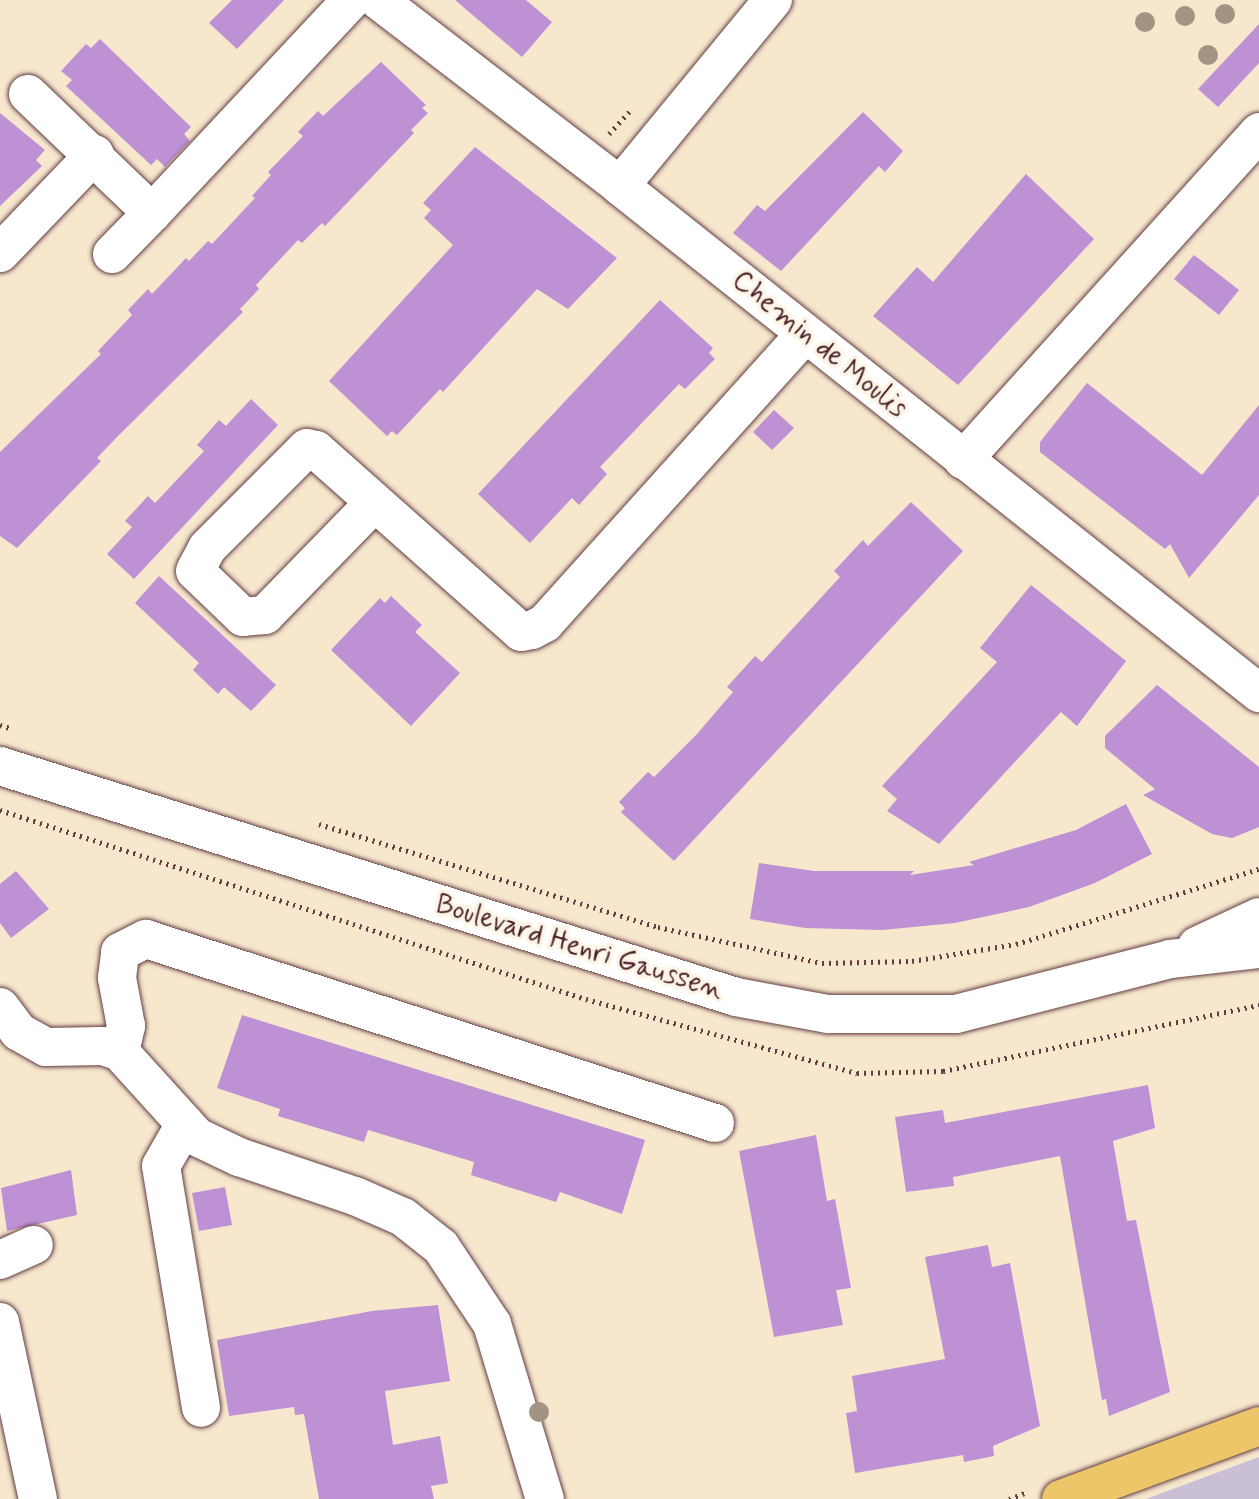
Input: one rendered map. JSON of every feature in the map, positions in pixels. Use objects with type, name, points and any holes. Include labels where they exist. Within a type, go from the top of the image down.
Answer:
[{"type":"main road","points":[[1060,1499],[1259,1426]]},
{"type":"street","points":[[112,254],[351,0]]},
{"type":"street","name":"Chemin de Moulis","points":[[378,0],[620,186],[1259,693]]},
{"type":"street","points":[[620,186],[773,0]]},
{"type":"street","points":[[29,94],[95,153],[152,213]]},
{"type":"street","points":[[962,460],[1259,132]]},
{"type":"street","points":[[0,253],[95,153]]},
{"type":"street","points":[[374,503],[265,615],[243,617],[195,570],[206,548],[307,448],[324,455],[374,503],[521,632],[533,630],[545,623],[805,334]]},
{"type":"street","name":"Boulevard Henri Gaussen","points":[[0,766],[736,997],[828,1014],[956,1014],[1170,959],[1259,948]]},
{"type":"street","name":"Boulevard Henri Gaussen","points":[[1170,959],[1259,917]]},
{"type":"street","points":[[120,1052],[126,1026],[117,978],[120,952],[146,939],[715,1123]]},
{"type":"street","points":[[0,1007],[19,1032],[46,1047],[103,1046],[120,1052],[197,1137],[239,1157],[355,1196],[403,1217],[441,1247],[492,1324],[545,1499]]},
{"type":"street","points":[[185,1124],[161,1166],[201,1408]]},
{"type":"street","points":[[0,1322],[38,1499]]},
{"type":"path","points":[[0,725],[13,729]]},
{"type":"path","points":[[306,820],[658,927],[821,963],[912,961],[1016,944],[1259,869]]},
{"type":"shaded area","points":[[1259,1457],[1259,1499],[1146,1499]]},
{"type":"building","points":[[232,0],[284,0],[237,49],[209,23]]},
{"type":"building","points":[[455,0],[526,0],[552,22],[522,57]]},
{"type":"building","points":[[1259,24],[1259,63],[1218,107],[1198,89]]},
{"type":"building","points":[[100,39],[191,127],[184,134],[190,141],[165,167],[157,159],[151,165],[66,86],[72,80],[61,71],[86,44],[91,48]]},
{"type":"building","points":[[381,62],[426,105],[422,108],[428,113],[411,130],[414,133],[325,226],[322,223],[302,243],[298,240],[256,285],[259,289],[240,309],[243,312],[116,438],[97,458],[101,461],[17,548],[0,536],[0,452],[101,354],[98,351],[132,315],[128,310],[148,289],[152,294],[186,258],[189,261],[208,241],[212,244],[255,198],[252,196],[271,175],[268,172],[303,136],[298,132],[318,111],[323,116]]},
{"type":"building","points":[[863,112],[903,151],[885,172],[879,166],[781,271],[733,233],[757,205],[765,211]]},
{"type":"building","points":[[0,113],[45,150],[36,160],[42,166],[0,206]]},
{"type":"building","points":[[475,147],[617,258],[568,309],[537,289],[443,392],[440,389],[397,435],[392,431],[387,436],[329,381],[453,245],[424,218],[431,210],[423,203]]},
{"type":"building","points":[[1026,174],[1094,239],[958,385],[873,316],[917,267],[933,282]]},
{"type":"building","points":[[1194,255],[1239,290],[1219,315],[1174,279]]},
{"type":"building","points":[[660,300],[713,348],[709,353],[715,359],[685,389],[679,384],[600,467],[607,474],[579,505],[572,498],[530,543],[478,494]]},
{"type":"building","points":[[1087,383],[1202,475],[1259,405],[1259,495],[1189,578],[1170,544],[1165,549],[1040,452],[1040,442]]},
{"type":"building","points":[[251,399],[278,425],[134,579],[107,554],[132,527],[125,521],[148,496],[155,503],[204,451],[197,445],[219,420],[226,426]]},
{"type":"building","points":[[774,410],[794,428],[772,450],[753,432]]},
{"type":"building","points":[[911,502],[963,551],[674,861],[621,812],[625,808],[619,802],[648,772],[654,777],[697,734],[733,692],[727,687],[755,656],[762,662],[840,577],[834,571],[863,540],[868,546]]},
{"type":"building","points":[[159,576],[276,685],[251,711],[224,687],[218,694],[193,670],[199,663],[135,603]]},
{"type":"building","points":[[1031,585],[1126,661],[1077,726],[1061,712],[939,844],[887,811],[897,799],[882,786],[997,662],[980,648]]},
{"type":"building","points":[[391,596],[422,625],[415,632],[460,673],[411,726],[331,650],[380,598],[385,603]]},
{"type":"building","points":[[1157,685],[1259,767],[1259,827],[1232,838],[1212,834],[1143,795],[1155,789],[1105,748],[1105,736]]},
{"type":"building","points":[[1126,804],[1152,854],[1095,883],[1029,907],[955,923],[882,930],[805,928],[750,919],[759,863],[814,871],[914,871],[910,875],[974,865],[969,862],[1076,830]]},
{"type":"building","points":[[16,871],[49,909],[11,938],[0,923],[0,884]]},
{"type":"building","points":[[242,1015],[645,1140],[622,1214],[560,1192],[556,1202],[471,1175],[474,1162],[368,1130],[364,1142],[278,1116],[280,1109],[217,1088]]},
{"type":"building","points":[[1148,1085],[1155,1128],[1113,1141],[1127,1221],[1136,1220],[1170,1392],[1109,1416],[1106,1399],[1102,1400],[1060,1156],[953,1177],[954,1186],[906,1192],[895,1117],[943,1110],[945,1123]]},
{"type":"building","points":[[816,1135],[827,1201],[835,1199],[851,1288],[836,1290],[843,1325],[774,1337],[739,1151]]},
{"type":"building","points":[[71,1170],[77,1215],[7,1231],[1,1188]]},
{"type":"building","points":[[225,1187],[232,1225],[199,1231],[192,1193]]},
{"type":"building","points":[[988,1245],[992,1267],[1010,1263],[1040,1426],[993,1446],[994,1456],[964,1462],[963,1455],[855,1473],[846,1413],[857,1411],[852,1376],[945,1359],[925,1257]]},
{"type":"building","points":[[438,1305],[450,1381],[385,1391],[393,1445],[440,1436],[448,1483],[431,1486],[434,1499],[319,1499],[304,1414],[295,1415],[294,1407],[229,1416],[217,1340],[372,1311]]}]
